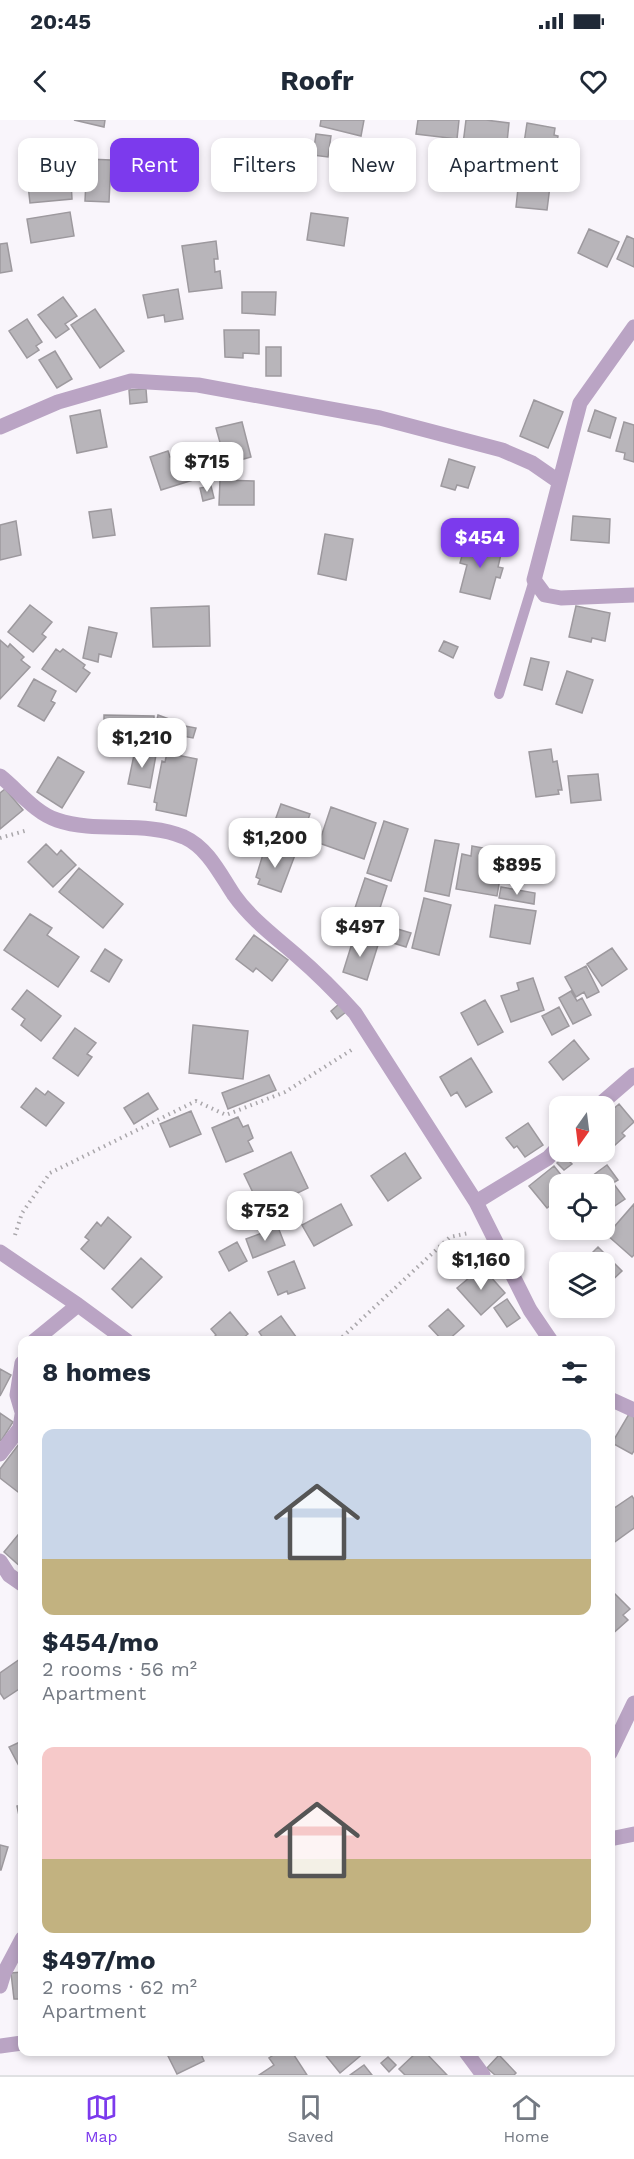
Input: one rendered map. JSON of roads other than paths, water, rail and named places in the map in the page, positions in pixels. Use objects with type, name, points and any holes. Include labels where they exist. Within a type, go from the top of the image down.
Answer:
[{"type":"street","points":[[634,327],[580,404],[558,481],[534,580],[545,595],[561,598],[634,595]]},
{"type":"street","points":[[0,427],[58,402],[131,381],[198,385],[380,418],[512,455],[532,463],[558,481]]},
{"type":"street","points":[[0,776],[20,792],[36,810],[57,820],[89,826],[155,829],[185,838],[208,855],[236,897],[259,925],[331,986],[355,1013],[476,1202],[530,1310],[548,1336]]},
{"type":"street","points":[[610,1096],[634,1075]]},
{"type":"street","points":[[476,1202],[549,1157]]},
{"type":"street","points":[[4,1254],[120,1336]]},
{"type":"street","points":[[40,1336],[78,1305]]},
{"type":"street","points":[[615,1401],[634,1410]]},
{"type":"street","points":[[0,1454],[18,1431]]},
{"type":"street","points":[[0,1561],[9,1575],[18,1581]]},
{"type":"street","points":[[615,1743],[634,1703]]},
{"type":"street","points":[[615,1838],[634,1834]]},
{"type":"street","points":[[0,1986],[18,1947]]},
{"type":"street","points":[[0,2046],[18,2044]]},
{"type":"street","points":[[469,2056],[483,2075]]},
{"type":"lane","points":[[499,694],[534,580]]}]
